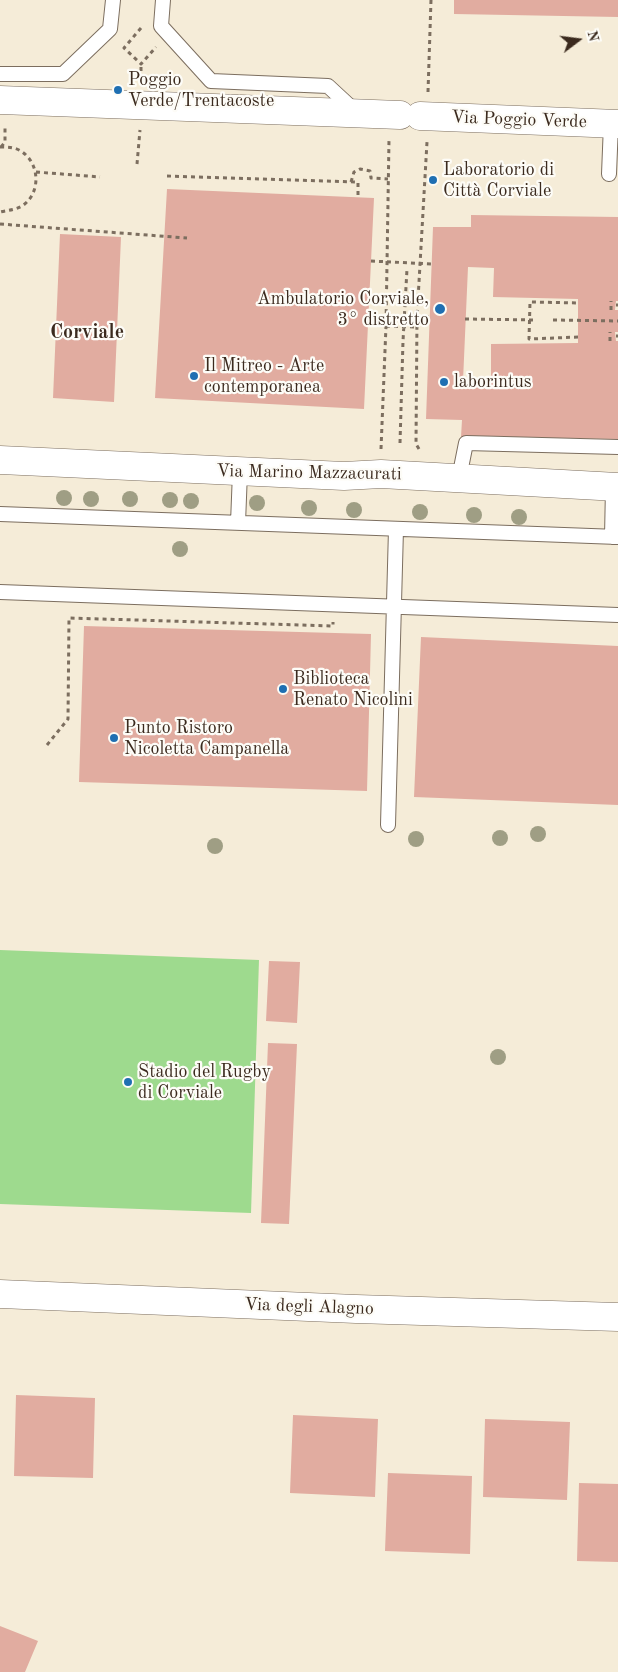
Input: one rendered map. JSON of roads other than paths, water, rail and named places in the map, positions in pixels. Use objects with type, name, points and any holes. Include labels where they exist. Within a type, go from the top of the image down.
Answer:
[{"type":"street","name":"Via Poggio Verde","points":[[2,111],[62,103],[615,124]]},
{"type":"street","name":"Via Marino Mazzacurati","points":[[0,460],[344,476],[381,474],[615,487]]},
{"type":"street","name":"Via degli Alagno","points":[[0,1294],[356,1309],[618,1317]]},
{"type":"lane","points":[[0,74],[63,74],[110,29],[113,0]]},
{"type":"lane","points":[[163,0],[161,26],[211,81],[328,86],[357,113]]},
{"type":"lane","points":[[609,174],[615,124]]},
{"type":"lane","points":[[449,478],[466,443],[618,447]]},
{"type":"lane","points":[[238,523],[240,472]]},
{"type":"lane","points":[[0,514],[615,537],[615,487]]},
{"type":"lane","points":[[388,825],[396,529]]},
{"type":"lane","points":[[0,592],[618,615]]},
{"type":"place","name":"Poggio Verde/Trentacoste","points":[[118,90]]},
{"type":"place","name":"Laboratorio di Città Corviale","points":[[433,180]]},
{"type":"place","name":"Ambulatorio Corviale, 3° distretto","points":[[440,309]]},
{"type":"place","name":"Il Mitreo - Arte contemporanea","points":[[194,376]]},
{"type":"place","name":"laborintus","points":[[444,382]]},
{"type":"place","name":"Biblioteca Renato Nicolini","points":[[283,689]]},
{"type":"place","name":"Punto Ristoro Nicoletta Campanella","points":[[114,738]]},
{"type":"place","name":"Stadio del Rugby di Corviale","points":[[128,1082]]},
{"type":"district","name":"Corviale","points":[[87,333]]}]
